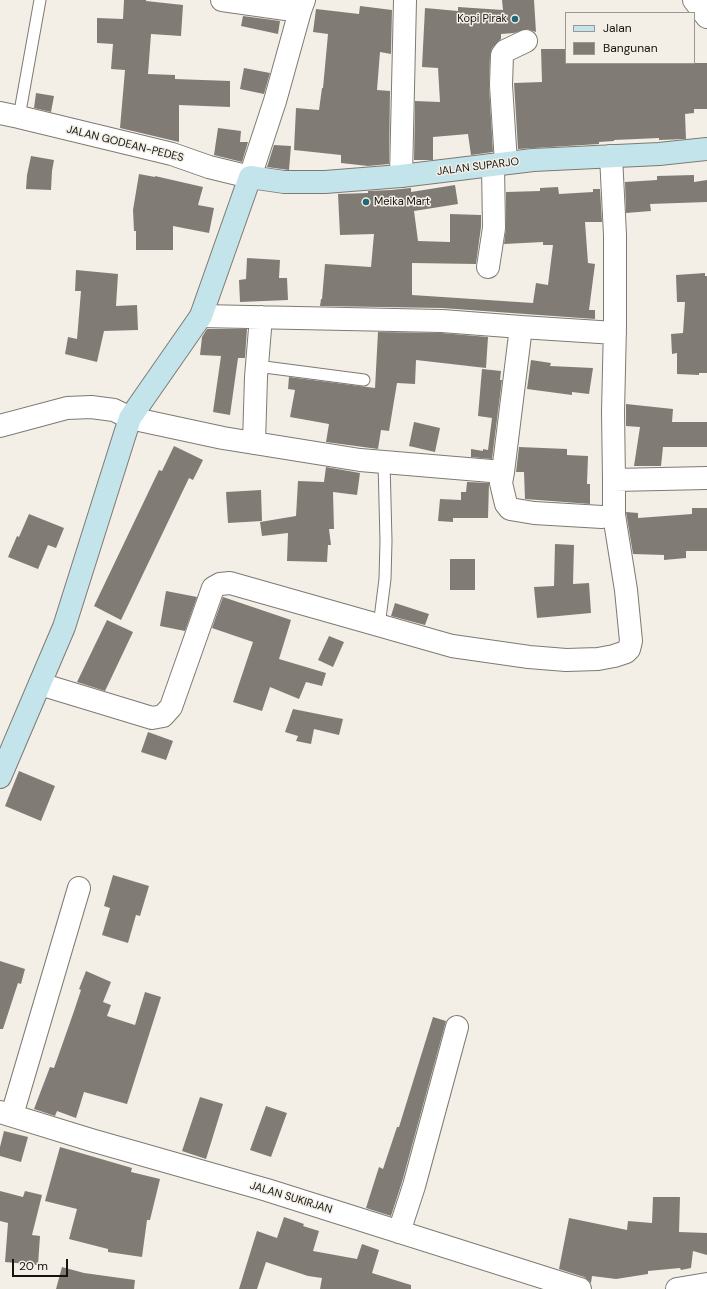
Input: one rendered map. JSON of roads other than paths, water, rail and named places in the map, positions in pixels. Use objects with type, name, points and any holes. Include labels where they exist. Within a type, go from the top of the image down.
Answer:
[{"type":"main road","name":"JALAN SUPARJO","points":[[250,177],[284,182],[325,182],[401,176],[533,160],[659,154],[707,149]]},
{"type":"main road","points":[[0,777],[64,627],[130,418],[200,316],[250,177]]},
{"type":"street","points":[[222,0],[302,5],[275,101],[250,177]]},
{"type":"street","points":[[401,176],[405,0]]},
{"type":"street","points":[[694,0],[707,17]]},
{"type":"street","points":[[488,267],[494,228],[499,164],[502,56],[505,51],[526,41]]},
{"type":"street","name":"JALAN GODEAN-PEDES","points":[[10,115],[172,154],[209,167],[250,177]]},
{"type":"street","points":[[40,684],[152,718],[163,716],[171,708],[213,588],[220,584],[230,583],[452,646],[529,657],[566,660],[614,656],[630,649],[631,641],[626,590],[614,515],[613,412],[615,235],[611,156]]},
{"type":"street","points":[[200,316],[442,321],[521,328],[615,333]]},
{"type":"street","points":[[254,443],[257,366],[261,317]]},
{"type":"street","points":[[521,328],[503,472],[500,483],[506,504],[510,509],[534,513],[602,516],[614,515]]},
{"type":"street","points":[[0,426],[67,408],[91,407],[114,410],[130,418],[223,438],[360,460],[503,472]]},
{"type":"street","points":[[614,480],[707,478]]},
{"type":"street","points":[[6,1113],[80,888]]},
{"type":"street","points":[[399,1232],[414,1186],[457,1027]]},
{"type":"street","name":"JALAN SUKIRJAN","points":[[6,1113],[91,1140],[267,1190],[580,1289]]},
{"type":"street","points":[[677,1289],[707,1284]]},
{"type":"lane","points":[[10,115],[40,0]]},
{"type":"lane","points":[[257,366],[364,380]]},
{"type":"lane","points":[[379,626],[385,579],[386,540],[384,462]]},
{"type":"place","name":"Kopi Pirak","points":[[515,19]]},
{"type":"place","name":"Meika Mart","points":[[366,202]]}]
